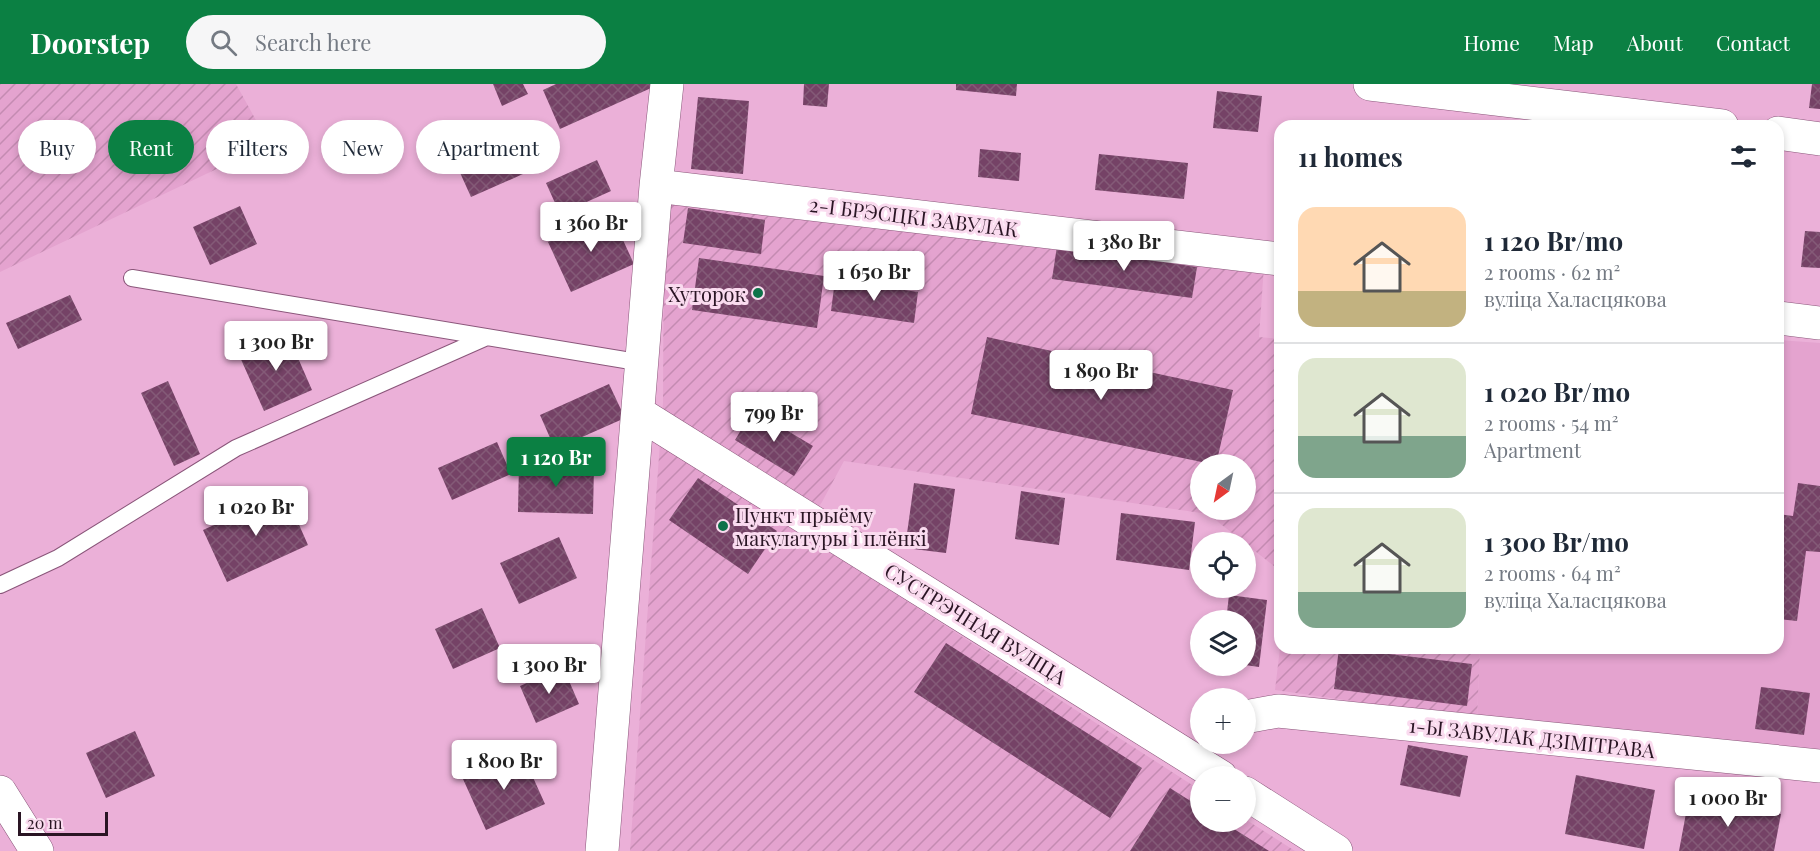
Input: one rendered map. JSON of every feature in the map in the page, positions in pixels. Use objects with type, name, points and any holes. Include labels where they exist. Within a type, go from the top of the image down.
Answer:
[{"type":"street","points":[[602,851],[640,414],[656,186],[667,84]]},
{"type":"street","points":[[1370,84],[1672,120]]},
{"type":"street","points":[[1784,134],[1820,139]]},
{"type":"street","name":"2-І БРЭСЦКІ ЗАВУЛАК","points":[[656,186],[1274,258]]},
{"type":"street","points":[[1784,319],[1820,323]]},
{"type":"street","name":"СУСТРЭЧНАЯ ВУЛІЦА","points":[[640,414],[1190,744]]},
{"type":"street","name":"1-Ы ЗАВУЛАК ДЗІМІТРАВА","points":[[1256,715],[1278,711],[1820,766]]},
{"type":"street","name":"СУСТРЭЧНАЯ ВУЛІЦА","points":[[1200,754],[1211,766]]},
{"type":"street","points":[[0,792],[37,851]]},
{"type":"street","points":[[1256,800],[1336,851]]},
{"type":"lane","points":[[132,278],[643,363]]},
{"type":"lane","points":[[0,585],[58,558],[236,448],[487,337]]},
{"type":"shaded area","points":[[0,84],[236,84],[256,120],[206,120],[206,174],[0,272]]},
{"type":"shaded area","points":[[664,199],[1264,266],[1259,337],[1274,338],[1274,566],[1256,552],[1256,532],[1231,532],[1216,520],[1256,520],[1256,454],[1190,454],[1190,511],[844,461],[822,502],[801,533],[1190,784],[1190,832],[1256,832],[1256,826],[1295,851],[630,851],[663,402]]},
{"type":"shaded area","points":[[1784,340],[1820,343],[1820,749],[1477,719],[1480,654],[1784,654]]},
{"type":"shaded area","points":[[1279,654],[1480,654],[1477,719],[1275,690]]},
{"type":"building","points":[[493,84],[523,84],[528,94],[502,106]]},
{"type":"building","points":[[556,84],[660,84],[560,129],[560,120],[556,120],[543,90]]},
{"type":"building","points":[[804,84],[829,84],[827,107],[803,105]]},
{"type":"building","points":[[956,84],[1017,84],[1016,96],[956,90]]},
{"type":"building","points":[[1812,84],[1820,84],[1820,109],[1809,108]]},
{"type":"building","points":[[1217,91],[1262,96],[1258,132],[1213,128]]},
{"type":"building","points":[[698,97],[749,101],[743,174],[691,169]]},
{"type":"building","points":[[980,149],[1021,153],[1019,181],[978,177]]},
{"type":"building","points":[[1099,154],[1188,163],[1184,199],[1095,190]]},
{"type":"building","points":[[597,160],[611,191],[560,214],[546,183]]},
{"type":"building","points":[[461,174],[523,174],[471,197]]},
{"type":"building","points":[[240,206],[257,244],[210,265],[193,227]]},
{"type":"building","points":[[688,208],[765,220],[761,254],[683,243]]},
{"type":"building","points":[[611,214],[634,264],[571,292],[548,242]]},
{"type":"building","points":[[1805,231],[1820,232],[1820,268],[1801,267]]},
{"type":"building","points":[[1057,246],[1197,267],[1192,298],[1052,279]]},
{"type":"building","name":"Хуторок","points":[[699,258],[824,276],[817,328],[692,310]]},
{"type":"building","points":[[835,280],[918,292],[914,323],[831,311]]},
{"type":"building","points":[[70,295],[82,320],[18,349],[6,323]]},
{"type":"building","points":[[287,333],[312,390],[264,411],[239,355]]},
{"type":"building","points":[[987,337],[1233,390],[1218,454],[1190,454],[1190,460],[971,414]]},
{"type":"building","points":[[168,381],[200,454],[174,466],[141,393]]},
{"type":"building","points":[[609,384],[625,418],[555,449],[540,415]]},
{"type":"building","points":[[753,410],[813,446],[794,476],[735,440]]},
{"type":"building","points":[[497,442],[511,474],[452,500],[438,468]]},
{"type":"building","points":[[519,463],[594,465],[593,514],[518,512]]},
{"type":"building","name":"Пункт прыёму макулатуры і плёнкі","points":[[698,478],[777,531],[748,574],[669,520]]},
{"type":"building","points":[[914,483],[955,489],[946,553],[905,548]]},
{"type":"building","points":[[1798,483],[1820,486],[1820,552],[1806,551],[1797,621],[1784,620],[1784,515],[1793,516]]},
{"type":"building","points":[[1021,491],[1065,498],[1059,545],[1015,539]]},
{"type":"building","points":[[285,493],[308,545],[227,582],[203,530]]},
{"type":"building","points":[[1121,513],[1195,522],[1194,532],[1190,532],[1189,570],[1116,560]]},
{"type":"building","points":[[559,537],[577,578],[519,604],[500,563]]},
{"type":"building","points":[[1229,598],[1267,600],[1259,667],[1256,667],[1256,610],[1227,610]]},
{"type":"building","points":[[482,608],[500,648],[453,669],[435,629]]},
{"type":"building","points":[[946,643],[1142,768],[1110,818],[914,692]]},
{"type":"building","points":[[1338,654],[1389,654],[1472,664],[1467,706],[1334,689]]},
{"type":"building","points":[[563,667],[579,704],[536,723],[520,686]]},
{"type":"building","points":[[1761,687],[1810,693],[1804,735],[1755,729]]},
{"type":"building","points":[[135,731],[155,776],[106,798],[86,753]]},
{"type":"building","points":[[1408,745],[1468,756],[1460,797],[1400,785]]},
{"type":"building","points":[[522,753],[545,804],[486,830],[463,779]]},
{"type":"building","points":[[1576,775],[1655,790],[1644,849],[1565,834]]},
{"type":"building","points":[[1170,788],[1190,801],[1190,832],[1239,832],[1269,851],[1130,851]]},
{"type":"building","points":[[1689,797],[1781,814],[1774,851],[1679,851]]},
{"type":"place","name":"Хуторок","points":[[758,293]]},
{"type":"place","name":"Пункт прыёму макулатуры і плёнкі","points":[[723,526]]}]
